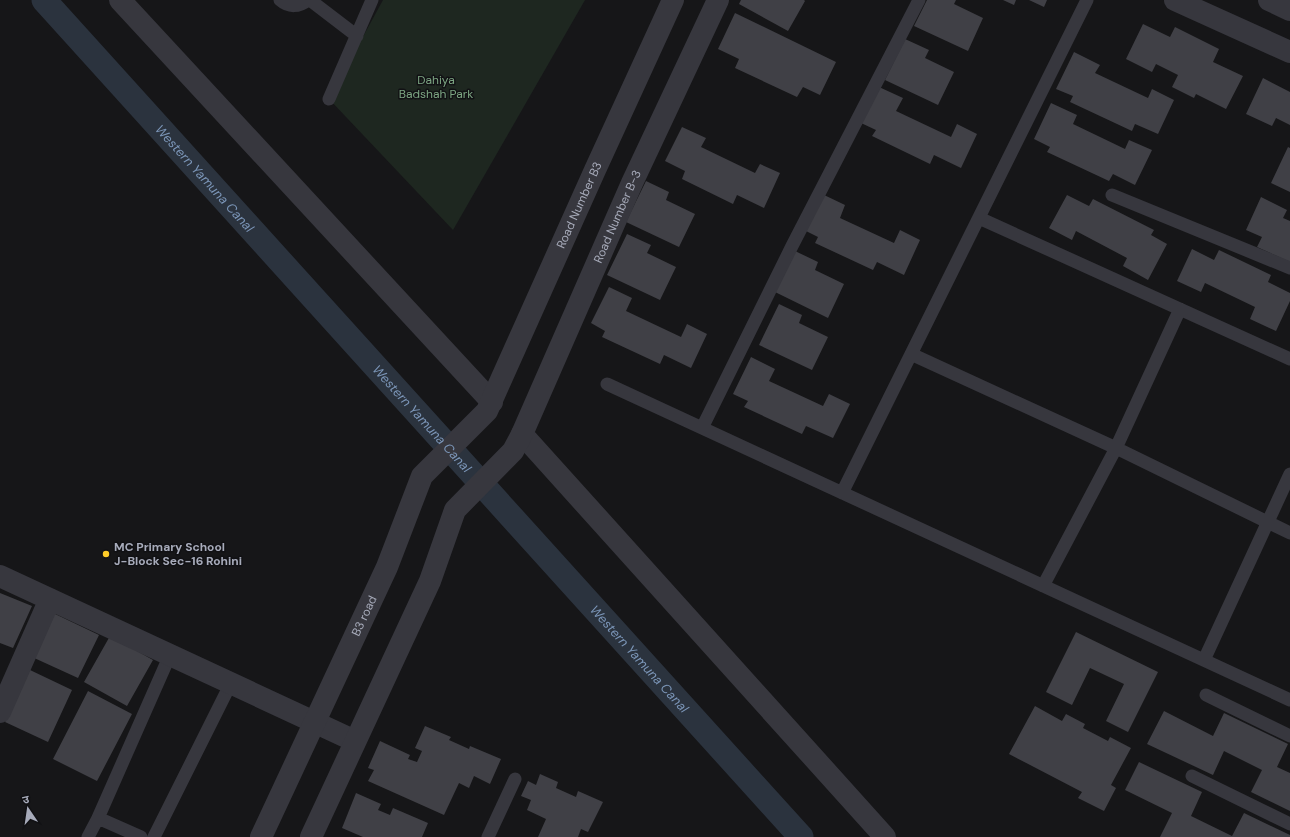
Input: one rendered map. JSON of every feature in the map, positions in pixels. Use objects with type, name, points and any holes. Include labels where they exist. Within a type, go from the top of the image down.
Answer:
[{"type":"street","points":[[120,0],[490,407]]},
{"type":"street","name":"Road Number B3","points":[[490,407],[595,170],[673,0]]},
{"type":"street","name":"Road Number B-3","points":[[517,443],[632,183],[718,0]]},
{"type":"street","points":[[1175,0],[1290,52]]},
{"type":"street","points":[[1269,0],[1290,10]]},
{"type":"street","name":"B3 road","points":[[261,837],[387,567],[422,476],[490,407]]},
{"type":"street","points":[[311,837],[430,581],[455,510],[517,443],[885,837]]},
{"type":"street","points":[[0,576],[356,741]]},
{"type":"street","points":[[0,712],[50,599]]},
{"type":"lane","points":[[280,0],[291,6],[301,5],[309,0],[357,36]]},
{"type":"lane","points":[[329,99],[372,0]]},
{"type":"lane","points":[[702,428],[792,246],[919,0]]},
{"type":"lane","points":[[842,493],[1087,0]]},
{"type":"lane","points":[[1112,195],[1290,268]]},
{"type":"lane","points":[[979,218],[1290,359]]},
{"type":"lane","points":[[1043,586],[1116,448],[1180,309]]},
{"type":"lane","points":[[911,354],[1116,448],[1268,523],[1290,532]]},
{"type":"lane","points":[[607,384],[1290,700]]},
{"type":"lane","points":[[1204,660],[1290,474]]},
{"type":"lane","points":[[88,837],[98,818],[170,655]]},
{"type":"lane","points":[[154,837],[231,683]]},
{"type":"lane","points":[[1206,695],[1290,736]]},
{"type":"lane","points":[[1192,776],[1290,824]]},
{"type":"lane","points":[[488,837],[515,779]]},
{"type":"lane","points":[[98,818],[141,837]]},
{"type":"green space","name":"Dahiya Badshah Park","points":[[383,0],[585,0],[453,230],[329,99]]},
{"type":"building","points":[[741,0],[805,1],[788,31],[739,4]]},
{"type":"building","points":[[927,0],[956,0],[954,4],[983,18],[968,51],[914,26]]},
{"type":"building","points":[[1003,0],[1016,0],[1014,5]]},
{"type":"building","points":[[1029,0],[1047,0],[1044,7]]},
{"type":"building","points":[[735,13],[836,62],[820,95],[803,87],[797,97],[735,68],[739,59],[718,49]]},
{"type":"building","points":[[1143,24],[1170,37],[1175,27],[1219,49],[1213,62],[1243,76],[1226,109],[1196,94],[1194,98],[1172,87],[1178,75],[1156,64],[1152,72],[1126,59]]},
{"type":"building","points":[[905,39],[929,50],[925,58],[954,72],[938,105],[885,80]]},
{"type":"building","points":[[1074,52],[1100,65],[1095,73],[1148,98],[1152,89],[1174,100],[1158,134],[1135,124],[1132,131],[1070,102],[1073,96],[1056,89]]},
{"type":"building","points":[[1263,78],[1290,92],[1290,125],[1276,118],[1272,126],[1246,114]]},
{"type":"building","points":[[879,87],[903,98],[896,111],[951,137],[957,124],[977,134],[961,168],[934,155],[930,164],[872,136],[876,130],[861,123]]},
{"type":"building","points":[[1051,103],[1077,115],[1073,124],[1125,149],[1129,140],[1152,150],[1135,185],[1113,174],[1109,181],[1047,152],[1050,147],[1034,139]]},
{"type":"building","points":[[682,127],[706,138],[701,147],[755,173],[760,164],[780,173],[764,208],[737,195],[733,204],[682,179],[685,171],[665,161]]},
{"type":"building","points":[[1288,147],[1290,148],[1290,192],[1271,183]]},
{"type":"building","points":[[646,181],[669,192],[666,200],[695,214],[679,247],[626,222]]},
{"type":"building","points":[[822,194],[845,205],[840,218],[894,243],[900,230],[920,240],[904,275],[877,262],[873,270],[815,243],[818,237],[804,230]]},
{"type":"building","points":[[1067,195],[1089,206],[1093,199],[1154,230],[1151,235],[1167,244],[1148,280],[1123,266],[1127,258],[1076,231],[1072,240],[1049,228]]},
{"type":"building","points":[[1261,197],[1287,210],[1283,218],[1290,221],[1290,262],[1257,247],[1262,237],[1246,230]]},
{"type":"building","points":[[627,234],[651,245],[647,253],[676,267],[660,300],[607,275]]},
{"type":"building","points":[[1192,249],[1214,260],[1219,250],[1271,275],[1268,282],[1290,293],[1290,301],[1276,331],[1250,319],[1255,307],[1205,283],[1201,292],[1177,281]]},
{"type":"building","points":[[795,251],[818,262],[815,270],[844,284],[828,318],[775,292]]},
{"type":"building","points":[[609,287],[632,298],[626,311],[681,337],[687,324],[707,334],[691,368],[664,355],[660,364],[602,337],[605,331],[591,323]]},
{"type":"building","points":[[779,304],[802,315],[799,323],[828,337],[812,370],[759,345]]},
{"type":"building","points":[[751,357],[775,369],[769,381],[823,406],[829,394],[850,404],[833,438],[806,426],[802,434],[744,407],[748,401],[733,394]]},
{"type":"building","points":[[0,593],[32,606],[13,648],[0,643]]},
{"type":"building","points":[[53,613],[99,635],[78,678],[32,657]]},
{"type":"building","points":[[1076,632],[1158,672],[1128,732],[1106,721],[1124,684],[1090,668],[1072,705],[1046,692]]},
{"type":"building","points":[[110,636],[153,660],[127,706],[84,682]]},
{"type":"building","points":[[30,670],[72,690],[48,742],[5,722]]},
{"type":"building","points":[[88,691],[132,714],[97,781],[53,759]]},
{"type":"building","points":[[1035,706],[1062,721],[1066,714],[1085,724],[1083,728],[1108,741],[1110,737],[1131,748],[1111,785],[1116,788],[1104,811],[1078,798],[1082,792],[1009,754]]},
{"type":"building","points":[[1164,711],[1213,736],[1224,713],[1288,744],[1277,767],[1290,773],[1290,811],[1251,792],[1262,770],[1224,751],[1213,775],[1147,744]]},
{"type":"building","points":[[425,726],[451,737],[449,740],[469,749],[470,746],[501,759],[490,784],[474,776],[469,788],[459,783],[444,815],[368,781],[374,770],[368,768],[380,741],[410,755],[408,759],[417,762],[422,751],[415,748]]},
{"type":"building","points":[[1139,762],[1202,792],[1191,816],[1232,836],[1244,813],[1290,835],[1290,837],[1160,837],[1172,813],[1125,790]]},
{"type":"building","points":[[540,774],[558,782],[556,788],[576,797],[578,791],[603,802],[588,832],[581,829],[578,837],[538,837],[546,819],[527,810],[531,800],[521,796],[528,781],[536,785]]},
{"type":"building","points":[[356,793],[381,804],[378,810],[390,815],[393,808],[428,823],[422,837],[363,837],[342,828]]},
{"type":"waterway","name":"Western Yamuna Canal","points":[[44,0],[801,837]]},
{"type":"place","name":"MC Primary School J-Block Sec-16 Rohini","points":[[106,554]]}]
